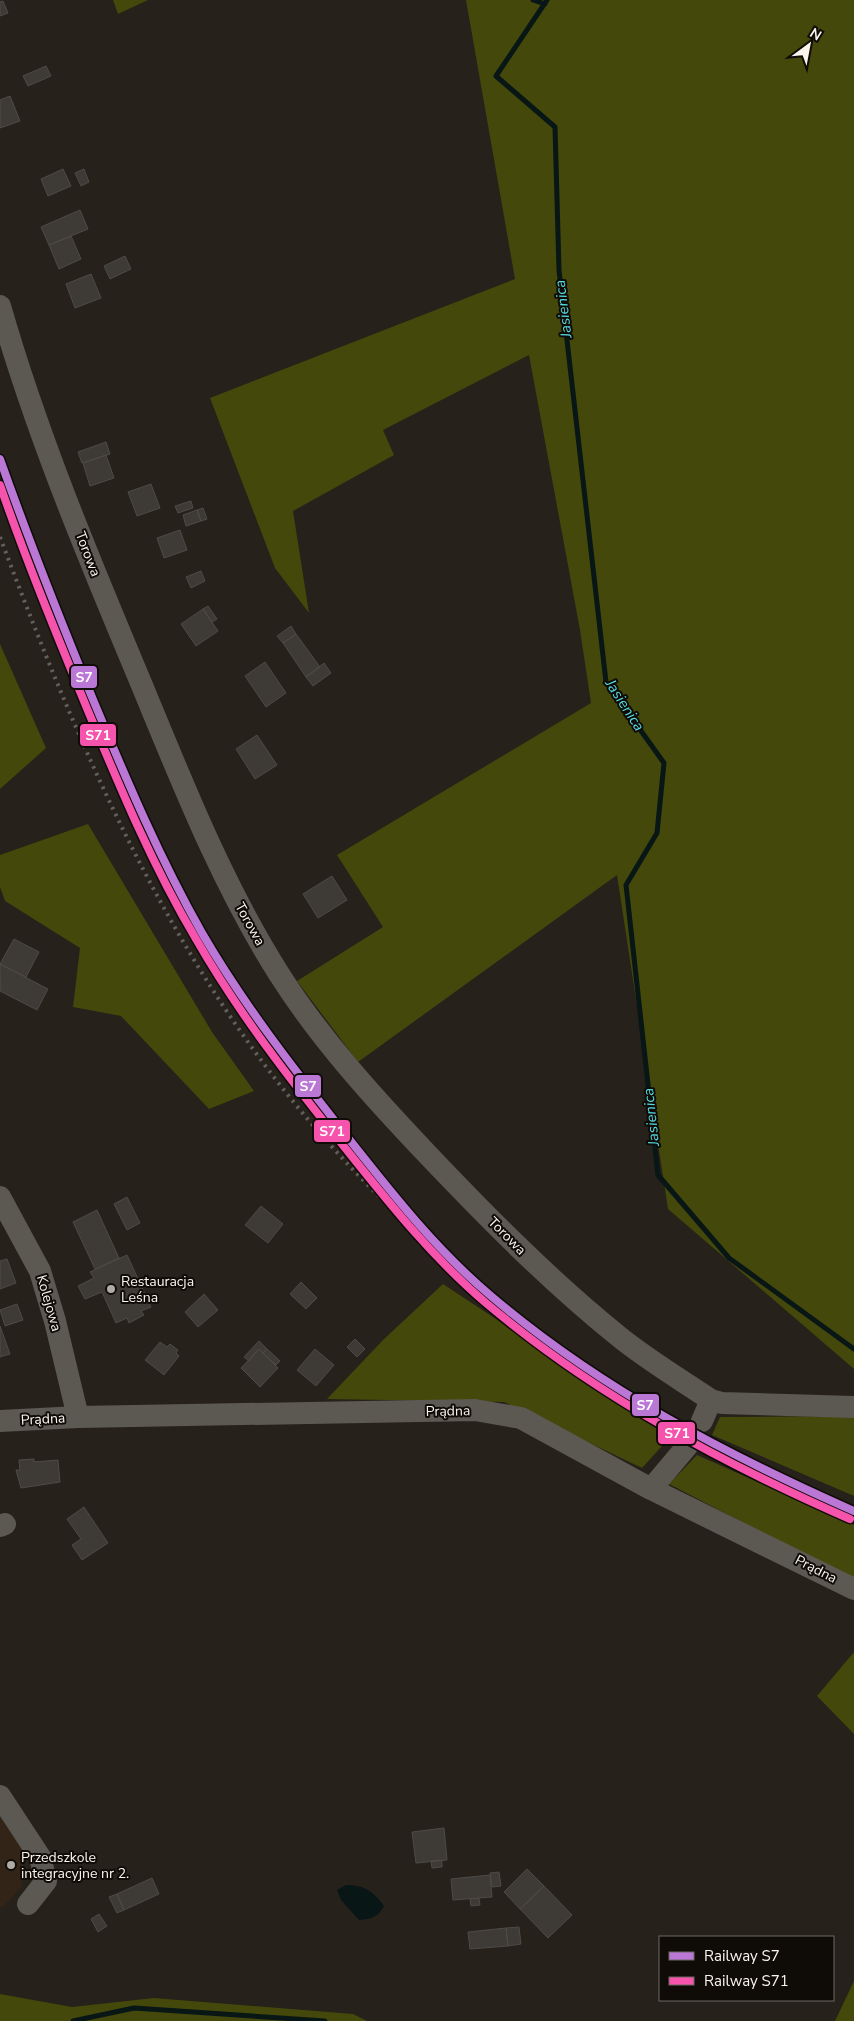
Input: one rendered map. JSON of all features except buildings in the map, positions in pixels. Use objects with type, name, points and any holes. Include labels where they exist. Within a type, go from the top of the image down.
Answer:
[{"type":"street","name":"Torowa","points":[[0,306],[25,389],[59,480],[178,775],[221,871],[279,975],[356,1077],[393,1119],[522,1252],[620,1338],[711,1400]]},
{"type":"street","name":"Kolejowa","points":[[0,1197],[40,1271],[55,1321],[78,1417]]},
{"type":"street","points":[[702,1421],[711,1400],[722,1403],[854,1407]]},
{"type":"street","name":"Prądna","points":[[0,1421],[78,1417],[475,1410],[521,1418],[651,1488],[854,1589]]},
{"type":"street","points":[[651,1488],[688,1445]]},
{"type":"street","points":[[0,1796],[40,1857],[46,1881],[28,1904]]},
{"type":"shaded area","points":[[113,0],[148,0],[118,14]]},
{"type":"shaded area","points":[[466,0],[854,0],[854,1369],[668,1209],[617,875],[358,1062],[297,981],[383,927],[337,855],[591,703],[580,630],[529,355],[383,430],[394,455],[293,511],[309,613],[275,568],[210,398],[515,279]]},
{"type":"shaded area","points":[[0,644],[46,748],[0,789]]},
{"type":"shaded area","points":[[88,824],[212,1032],[254,1091],[209,1109],[121,1016],[73,1007],[80,948],[5,901],[0,887],[0,855]]},
{"type":"shaded area","points":[[443,1284],[672,1435],[642,1468],[504,1402],[327,1399],[384,1339]]},
{"type":"shaded area","points":[[854,1416],[854,1496],[712,1435],[720,1417]]},
{"type":"shaded area","points":[[697,1455],[854,1525],[854,1580],[669,1484]]},
{"type":"shaded area","points":[[854,1652],[854,1734],[817,1696]]},
{"type":"shaded area","name":"Przedszkole integracyjne nr 2.","points":[[0,1813],[22,1844],[22,1886],[3,1907],[0,1907]]},
{"type":"shaded area","points":[[346,1885],[358,1886],[368,1890],[384,1906],[382,1910],[374,1917],[359,1920],[341,1900],[337,1890]]},
{"type":"shaded area","points":[[854,1981],[854,2021],[835,2021]]},
{"type":"shaded area","points":[[0,1994],[72,2007],[154,1998],[353,2014],[367,2021],[0,2021]]},
{"type":"waterway","points":[[533,0],[545,4]]},
{"type":"waterway","name":"Jasienica","points":[[547,0],[496,76],[555,127],[559,270],[606,682],[664,763],[657,833],[626,885],[658,1175],[729,1258],[854,1349]]},
{"type":"waterway","points":[[73,2021],[134,2008],[325,2021]]},
{"type":"railway","points":[[0,537],[59,687],[125,834],[162,905],[203,974],[247,1041],[322,1136],[377,1194],[435,1249],[527,1325]]},
{"type":"rail line","name":"S7","points":[[0,459],[94,702],[172,877],[202,933],[234,985],[307,1085],[379,1177],[432,1239],[470,1278],[532,1329],[575,1360],[665,1417],[711,1442],[854,1511]]},
{"type":"rail line","name":"S71","points":[[0,485],[41,596],[111,765],[151,854],[180,911],[248,1021],[379,1190],[430,1249],[467,1286],[486,1303],[571,1368],[615,1397],[706,1450],[850,1519]]},
{"type":"place","name":"Restauracja Leśna","points":[[111,1289]]},
{"type":"place","name":"Przedszkole integracyjne nr 2.","points":[[11,1865]]}]
